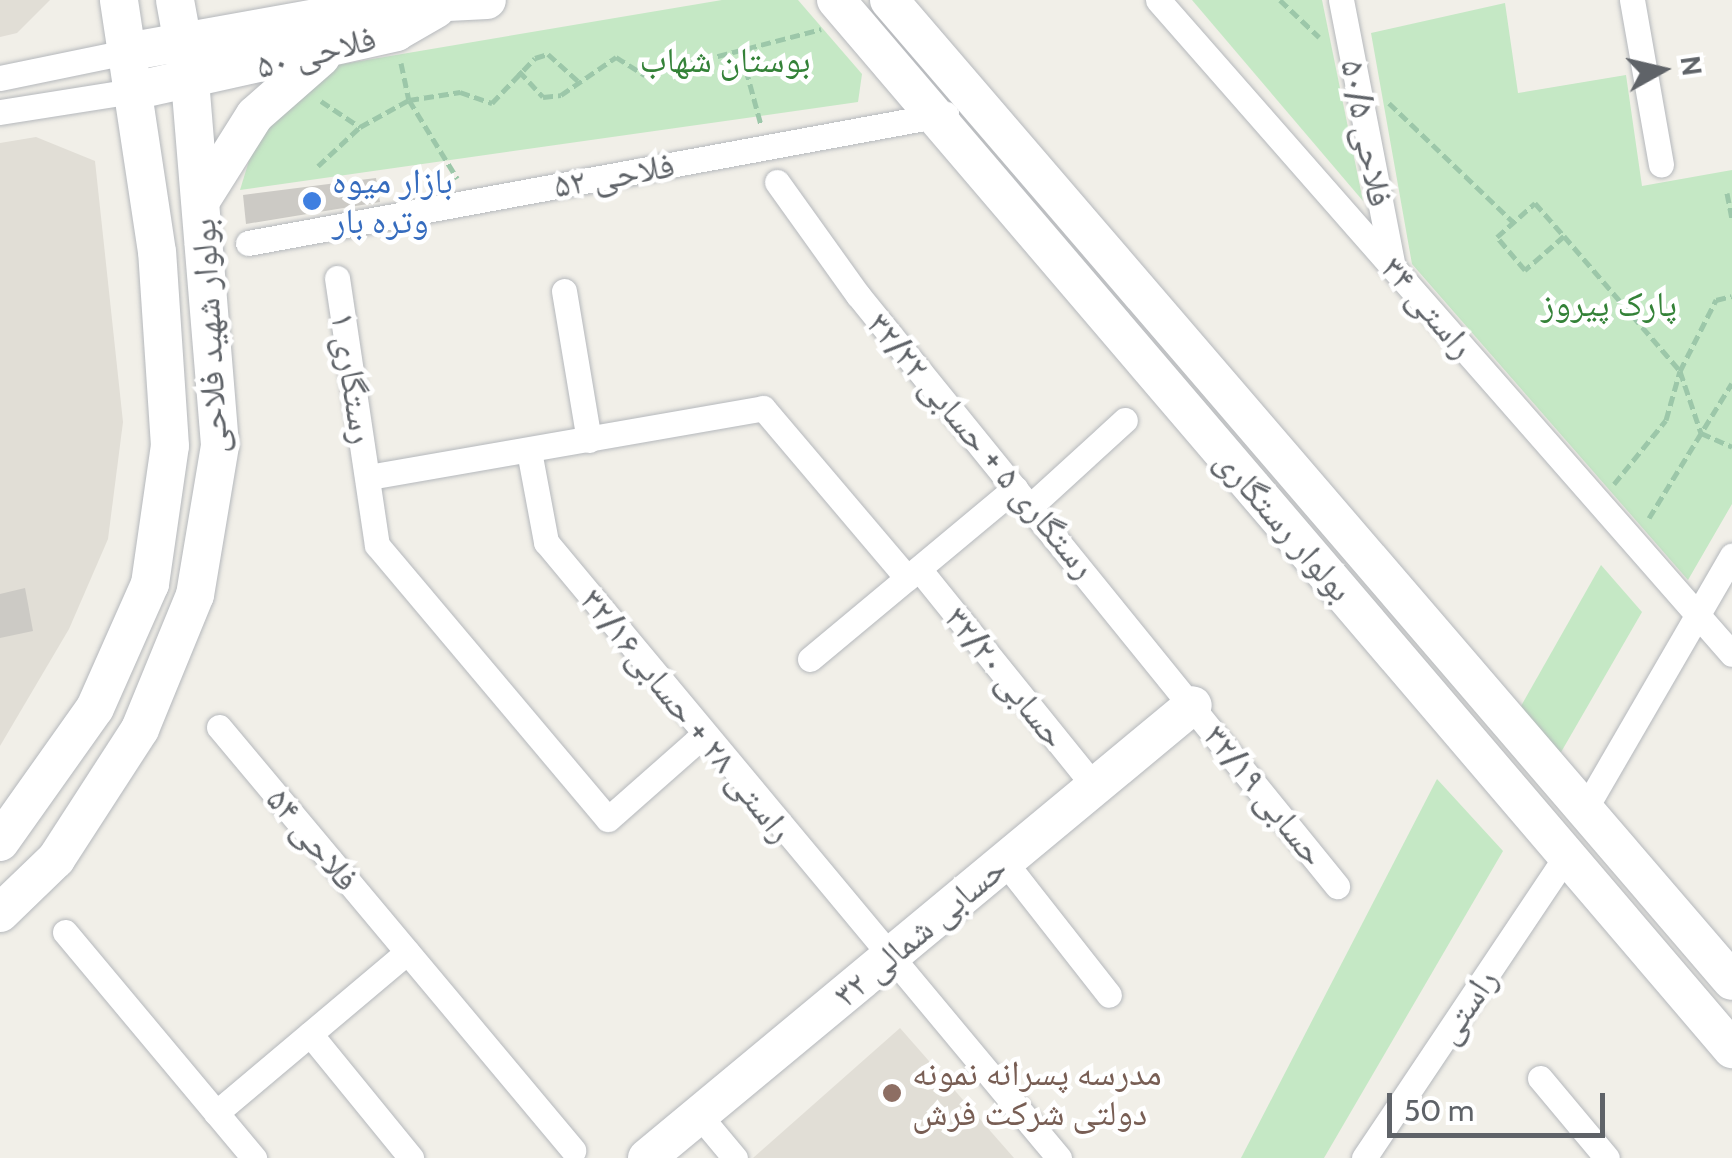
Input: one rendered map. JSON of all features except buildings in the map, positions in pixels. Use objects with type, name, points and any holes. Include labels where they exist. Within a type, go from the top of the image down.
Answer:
[{"type":"street","name":"بولوار شهید فلاحی","points":[[0,842],[95,708],[150,584],[170,446],[157,252],[119,0]]},
{"type":"street","name":"بولوار شهید فلاحی","points":[[0,912],[56,859],[140,729],[195,595],[220,445],[202,199],[190,82],[175,0]]},
{"type":"street","points":[[202,199],[254,115],[290,81],[330,33],[274,0]]},
{"type":"street","name":"فلاحی ۵۰","points":[[132,91],[190,82],[330,33],[390,5],[436,8],[488,0]]},
{"type":"street","name":"بولوار رستگاری","points":[[889,0],[1732,982]]},
{"type":"street","name":"راستی ۳۴","points":[[1158,0],[1732,654]]},
{"type":"street","name":"فلاحی ۵۰/۵","points":[[1341,0],[1393,267]]},
{"type":"street","points":[[1632,0],[1660,164]]},
{"type":"street","name":"فلاحی ۵۰","points":[[127,52],[183,41],[396,32],[436,8]]},
{"type":"street","name":"بولوار رستگاری","points":[[844,9],[1732,1049]]},
{"type":"street","points":[[0,78],[127,52]]},
{"type":"street","points":[[0,112],[132,91]]},
{"type":"street","name":"فلاحی ۵۲","points":[[248,243],[980,108]]},
{"type":"street","name":"رستگاری ۵ + حسابی ۳۲/۲۲","points":[[777,182],[1192,705]]},
{"type":"street","name":"رستگاری ۱","points":[[337,278],[377,545],[608,819],[702,736]]},
{"type":"street","points":[[369,477],[589,440],[564,291]]},
{"type":"street","name":"حسابی ۳۲/۲۰","points":[[589,440],[763,408],[913,573],[1094,786]]},
{"type":"street","points":[[810,659],[913,573],[1126,420]]},
{"type":"street","name":"راستی ۲۸ + حسابی۳۲/۱۶","points":[[529,451],[546,542],[702,736],[1059,1158]]},
{"type":"street","points":[[1586,809],[1732,555]]},
{"type":"street","name":"حسابی شمالی ۳۲","points":[[648,1158],[1192,705]]},
{"type":"street","name":"حسابی ۳۲/۱۹","points":[[1192,705],[1337,886]]},
{"type":"street","name":"فلاحی ۵۴","points":[[218,727],[573,1150]]},
{"type":"street","name":"راستی","points":[[1364,1158],[1567,854]]},
{"type":"street","points":[[1004,861],[1109,995]]},
{"type":"street","points":[[65,932],[254,1158]]},
{"type":"street","points":[[216,1113],[407,952]]},
{"type":"street","points":[[310,1034],[411,1158]]},
{"type":"street","points":[[1540,1078],[1608,1158]]},
{"type":"street","points":[[698,1116],[735,1158]]},
{"type":"path","points":[[1280,0],[1513,222]]},
{"type":"path","points":[[519,71],[543,97],[616,58],[645,75],[679,61],[742,55],[844,9]]},
{"type":"path","points":[[396,32],[408,100],[472,201]]},
{"type":"path","points":[[318,166],[360,127],[408,100],[460,92],[492,103],[519,71],[548,54],[578,81]]},
{"type":"path","points":[[742,55],[768,147]]},
{"type":"path","points":[[290,81],[360,127]]},
{"type":"path","points":[[1728,194],[1732,219]]},
{"type":"path","points":[[1564,236],[1525,270],[1497,236],[1535,203],[1564,236],[1680,371],[1701,433],[1732,447]]},
{"type":"path","points":[[1598,500],[1666,420],[1680,371],[1716,300],[1732,296]]},
{"type":"path","points":[[1634,542],[1732,383]]},
{"type":"shaded area","points":[[0,0],[50,0],[17,33],[0,37]]},
{"type":"shaded area","points":[[36,137],[95,161],[123,422],[108,539],[69,629],[0,746],[0,143]]},
{"type":"shaded area","name":"مدرسه پسرانه نمونه دولتی شرکت فرش","points":[[900,1028],[1014,1158],[753,1158]]},
{"type":"green space","name":"بوستان شهاب","points":[[722,0],[798,0],[862,74],[858,102],[240,190],[259,128],[325,67]]},
{"type":"green space","points":[[1192,0],[1322,0],[1363,201]]},
{"type":"green space","name":"پارک پیروز","points":[[1505,3],[1518,93],[1626,75],[1642,186],[1732,170],[1732,504],[1688,580],[1412,264],[1371,33]]},
{"type":"green space","points":[[1601,565],[1642,612],[1549,773],[1512,722]]},
{"type":"green space","points":[[1437,779],[1503,851],[1324,1158],[1241,1158]]},
{"type":"place","name":"بازار میوه وتره بار","points":[[312,201]]},
{"type":"place","name":"مدرسه پسرانه نمونه دولتی شرکت فرش","points":[[892,1093]]}]
